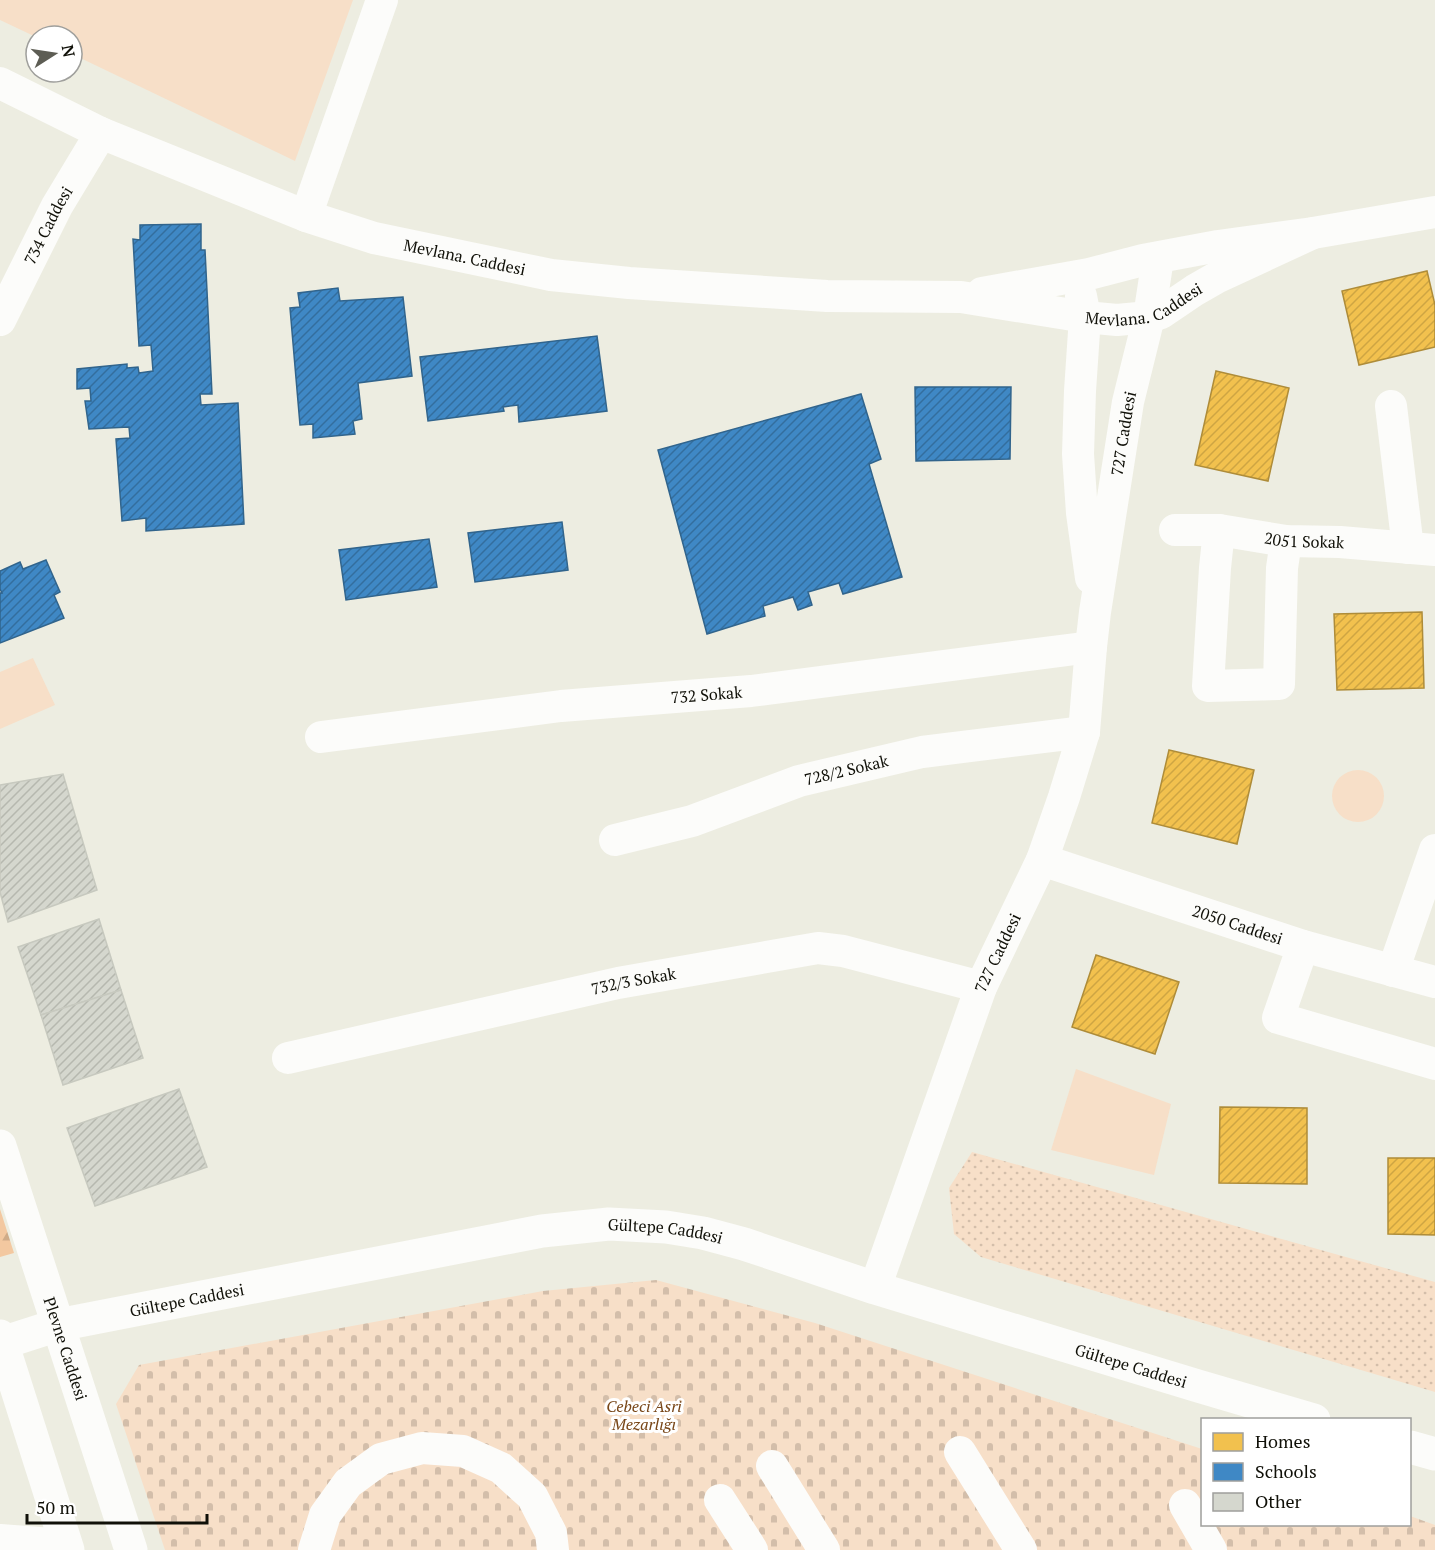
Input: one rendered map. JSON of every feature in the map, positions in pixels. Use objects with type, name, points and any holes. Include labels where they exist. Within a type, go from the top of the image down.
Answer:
[{"type":"main road","name":"Plevne Caddesi","points":[[0,1146],[131,1550]]},
{"type":"main road","name":"Gültepe Caddesi","points":[[1,1342],[58,1325],[542,1231],[609,1224],[666,1227],[703,1233],[744,1244],[875,1288],[1310,1418]]},
{"type":"main road","points":[[1,1342],[67,1547]]},
{"type":"main road","points":[[1411,1447],[1435,1454]]},
{"type":"street","points":[[306,216],[382,0]]},
{"type":"street","name":"Mevlana. Caddesi","points":[[0,82],[101,133],[306,216],[374,238],[551,275],[629,283],[827,296],[961,297],[1117,320],[1149,317],[1161,313],[1216,278],[1313,233]]},
{"type":"street","name":"734 Caddesi","points":[[0,320],[57,206],[101,133]]},
{"type":"street","name":"Mevlana. Caddesi","points":[[961,297],[1077,276],[1218,246],[1313,233],[1435,212]]},
{"type":"street","name":"727 Caddesi","points":[[875,1288],[981,987],[1042,860],[1084,732],[1095,612],[1128,402],[1149,317],[1158,258]]},
{"type":"street","name":"727 Caddesi","points":[[1077,276],[1085,317],[1078,454],[1082,513],[1095,612]]},
{"type":"street","points":[[1390,406],[1422,549]]},
{"type":"street","name":"2051 Sokak","points":[[1174,530],[1219,530],[1286,541],[1340,542],[1422,549]]},
{"type":"street","points":[[1219,530],[1208,686],[1279,684],[1282,568],[1286,541]]},
{"type":"street","name":"732 Sokak","points":[[321,737],[561,706],[751,691],[1091,647]]},
{"type":"street","name":"728/2 Sokak","points":[[615,840],[692,821],[799,781],[911,754],[1084,732]]},
{"type":"street","points":[[1393,971],[1435,850]]},
{"type":"street","name":"2050 Caddesi","points":[[1042,860],[1303,946],[1435,981]]},
{"type":"street","points":[[1303,946],[1278,1018],[1435,1064]]},
{"type":"street","name":"732/3 Sokak","points":[[288,1058],[618,982],[819,948],[843,951],[981,987]]},
{"type":"street","points":[[314,1550],[325,1515],[348,1483],[381,1459],[422,1448],[463,1451],[501,1468],[532,1496],[551,1533],[553,1550]]},
{"type":"street","points":[[960,1452],[1021,1550]]},
{"type":"street","points":[[772,1466],[824,1550]]},
{"type":"street","points":[[720,1500],[752,1550]]},
{"type":"street","points":[[1185,1506],[1211,1550]]},
{"type":"street","points":[[0,1540],[67,1547]]},
{"type":"green space","points":[[0,0],[353,0],[295,161],[84,60],[84,24],[24,24],[24,31],[0,20]]},
{"type":"green space","points":[[33,658],[55,705],[0,729],[0,672]]},
{"type":"green space","points":[[1358,770],[1368,772],[1376,778],[1382,786],[1384,796],[1382,806],[1376,814],[1368,820],[1358,822],[1348,820],[1340,814],[1334,806],[1332,796],[1334,786],[1340,778],[1348,772]]},
{"type":"green space","points":[[1076,1069],[1171,1104],[1154,1175],[1051,1150]]},
{"type":"green space","points":[[972,1152],[1435,1282],[1435,1392],[981,1257],[954,1234],[949,1188]]},
{"type":"green space","points":[[0,1209],[14,1253],[0,1257]]},
{"type":"green space","name":"Cebeci Asri Mezarlığı","points":[[656,1280],[815,1323],[1201,1449],[1201,1526],[1411,1526],[1411,1516],[1435,1525],[1435,1550],[165,1550],[116,1404],[139,1365],[543,1291]]},
{"type":"building: Homes","points":[[1427,271],[1435,305],[1435,347],[1359,365],[1342,291]]},
{"type":"building: Homes","points":[[1216,371],[1289,388],[1268,481],[1195,465]]},
{"type":"building: Homes","points":[[1422,612],[1424,688],[1337,690],[1334,614]]},
{"type":"building: Homes","points":[[1169,750],[1254,770],[1237,844],[1152,823]]},
{"type":"building: Homes","points":[[1096,955],[1179,982],[1155,1054],[1072,1027]]},
{"type":"building: Homes","points":[[1220,1107],[1307,1108],[1307,1184],[1219,1183]]},
{"type":"building: Homes","points":[[1388,1158],[1435,1158],[1435,1235],[1388,1234]]},
{"type":"building: Schools","points":[[201,224],[201,250],[205,250],[212,394],[200,394],[201,405],[238,403],[244,524],[146,531],[146,518],[122,521],[116,439],[130,438],[129,427],[89,429],[85,401],[91,401],[90,388],[77,389],[77,369],[127,364],[127,368],[138,367],[139,373],[153,371],[151,345],[139,346],[133,239],[140,240],[140,225]]},
{"type":"building: Schools","points":[[338,288],[340,301],[403,297],[412,376],[358,383],[362,419],[353,421],[355,434],[313,438],[313,424],[300,425],[290,308],[300,307],[298,293]]},
{"type":"building: Schools","points":[[597,336],[607,411],[519,422],[518,405],[503,407],[504,411],[428,421],[420,357]]},
{"type":"building: Schools","points":[[915,387],[1011,387],[1010,459],[916,461]]},
{"type":"building: Schools","points":[[861,394],[881,459],[869,464],[902,577],[843,594],[839,583],[808,592],[812,605],[798,610],[793,597],[763,606],[765,616],[707,634],[658,450]]},
{"type":"building: Schools","points":[[562,522],[568,570],[475,582],[468,533]]},
{"type":"building: Schools","points":[[429,539],[437,587],[346,600],[339,550]]},
{"type":"building: Schools","points":[[46,560],[60,592],[54,595],[64,618],[0,643],[0,593],[2,593],[0,571],[20,562],[23,569]]},
{"type":"building: Other","points":[[63,774],[97,890],[8,922],[0,892],[0,785]]},
{"type":"building: Other","points":[[99,919],[121,990],[41,1015],[18,947]]},
{"type":"building: Other","points":[[121,990],[143,1058],[63,1085],[41,1015]]},
{"type":"building: Other","points":[[179,1089],[207,1167],[95,1206],[67,1128]]}]
